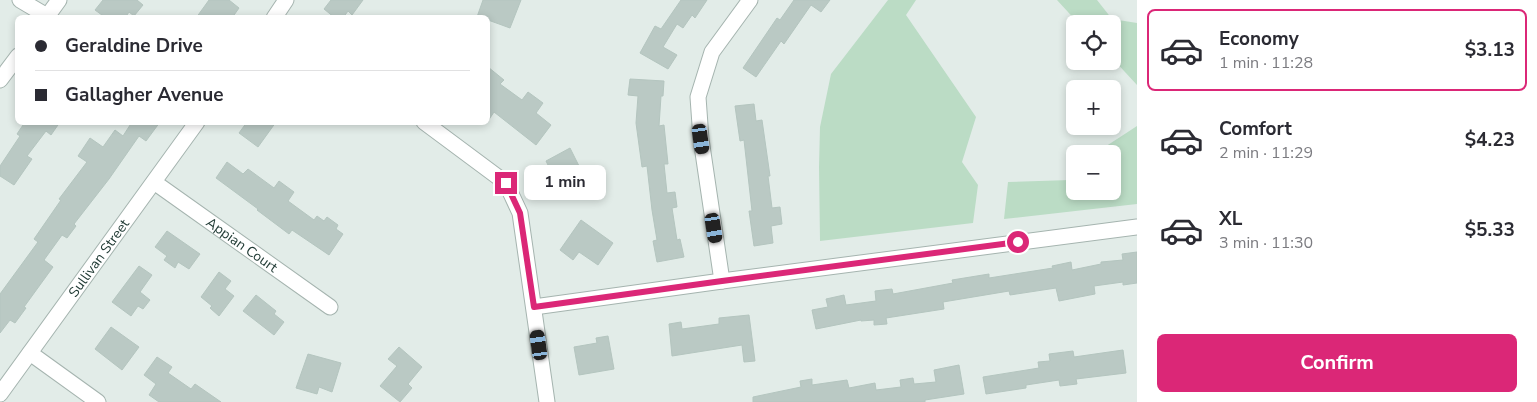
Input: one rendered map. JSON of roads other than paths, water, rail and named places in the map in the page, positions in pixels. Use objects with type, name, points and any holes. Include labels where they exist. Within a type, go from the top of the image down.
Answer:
[{"type":"street","points":[[20,0],[43,15]]},
{"type":"street","points":[[48,15],[59,0]]},
{"type":"street","points":[[278,15],[286,0]]},
{"type":"street","points":[[722,281],[701,139],[698,97],[712,52],[750,0]]},
{"type":"street","points":[[0,80],[15,60]]},
{"type":"street","name":"Sullivan Street","points":[[0,394],[195,125]]},
{"type":"street","points":[[428,125],[506,183],[520,213],[547,402]]},
{"type":"street","name":"Appian Court","points":[[154,182],[330,307]]},
{"type":"street","points":[[534,307],[1137,227]]},
{"type":"street","points":[[30,353],[98,402]]}]
